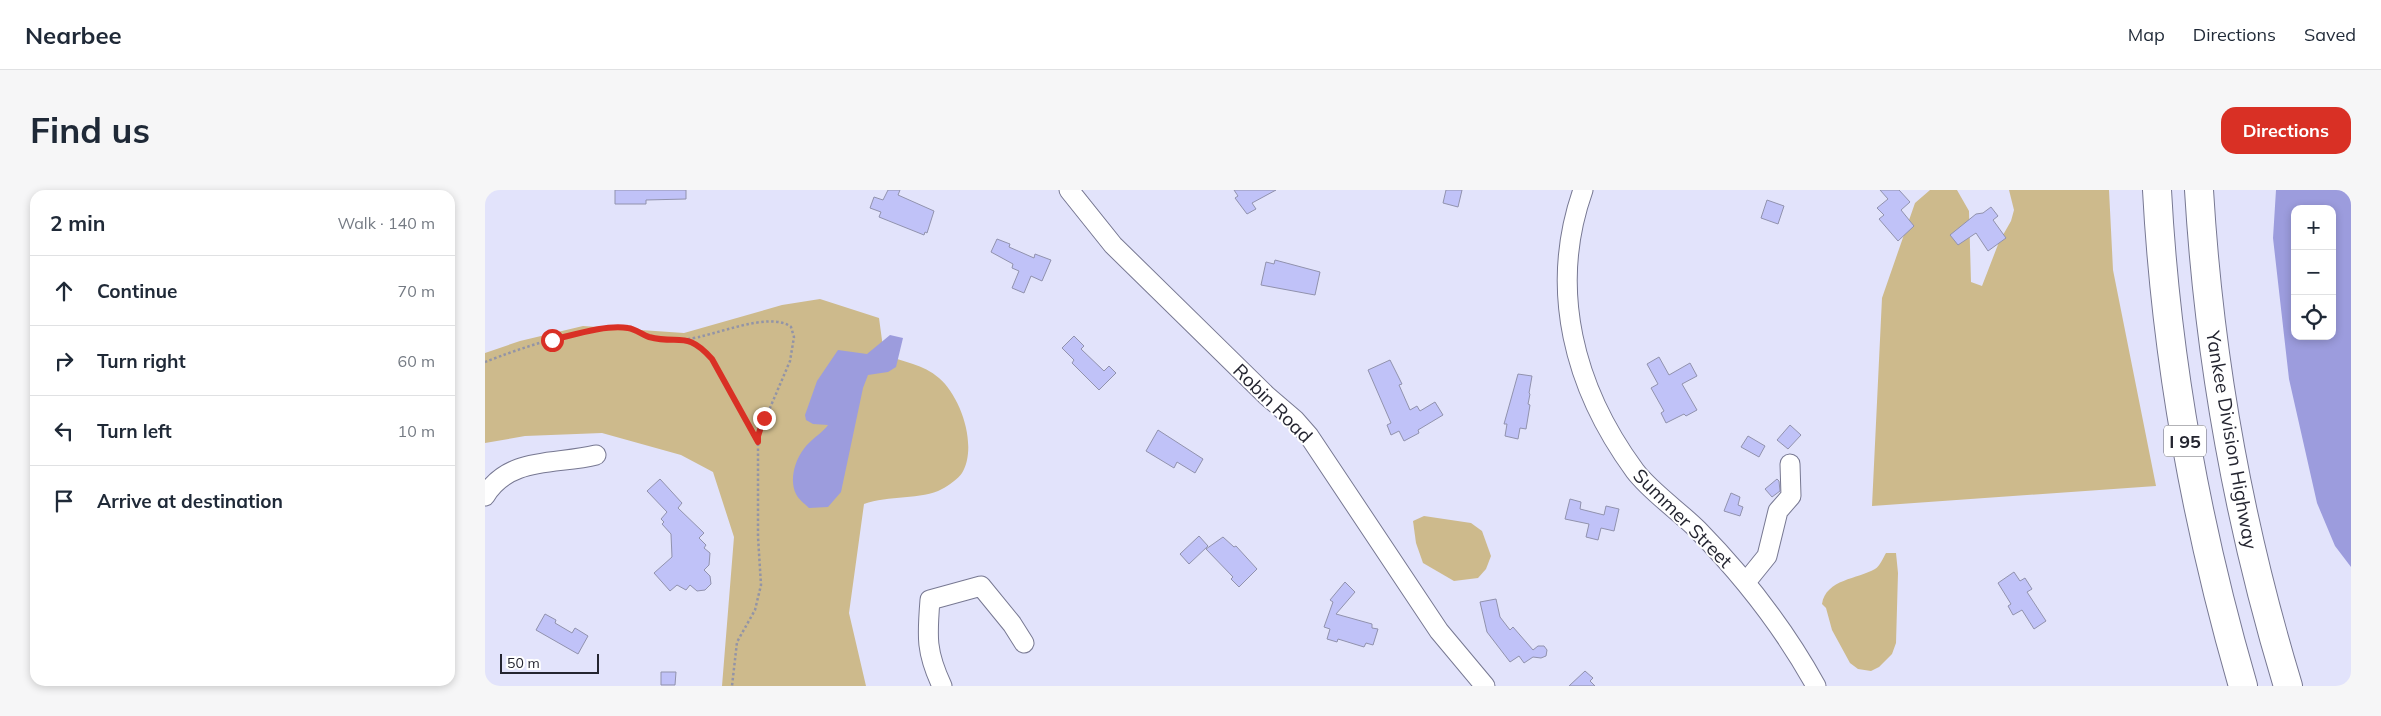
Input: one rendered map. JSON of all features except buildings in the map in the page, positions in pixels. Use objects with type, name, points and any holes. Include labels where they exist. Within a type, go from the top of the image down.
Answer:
[{"type":"highway","name":"I 95","points":[[2157,190],[2166,303],[2189,464],[2207,550],[2243,686]]},
{"type":"highway","name":"Yankee Division Highway","points":[[2199,190],[2212,325],[2228,437],[2258,577],[2288,686]]},
{"type":"street","name":"Robin Road","points":[[1069,190],[1113,245],[1267,396],[1295,420],[1309,436],[1439,631],[1485,686]]},
{"type":"street","name":"Summer Street","points":[[1583,190],[1574,216],[1567,250],[1568,312],[1580,365],[1595,403],[1636,472],[1688,520],[1746,582],[1793,644],[1816,686]]},
{"type":"street","points":[[485,496],[490,488],[511,471],[519,468],[534,463],[579,459],[596,455]]},
{"type":"street","points":[[1746,582],[1767,556],[1778,511],[1791,496],[1790,464]]},
{"type":"street","points":[[942,686],[933,666],[927,642],[930,600],[981,586],[1012,624],[1024,643]]},
{"type":"path","points":[[485,362],[552,340],[617,327],[641,332],[647,336],[687,339],[771,322],[786,323],[791,327],[794,336],[789,361],[758,436],[757,537],[761,585],[755,610],[737,642],[732,686]]},
{"type":"path","points":[[687,339],[702,348],[712,359],[758,442]]},
{"type":"shaded area","points":[[1930,190],[1957,190],[1969,211],[1971,282],[1982,286],[1999,242],[2011,221],[2014,210],[2009,190],[2109,190],[2113,270],[2156,486],[1872,506],[1882,298],[1915,203]]},
{"type":"shaded area","points":[[820,299],[879,318],[884,355],[926,369],[947,386],[965,422],[968,436],[967,462],[962,473],[942,489],[925,495],[883,499],[864,504],[849,613],[866,686],[722,686],[734,537],[713,472],[681,455],[602,433],[525,436],[485,443],[485,353],[520,341],[583,326],[684,333],[782,305]]},
{"type":"shaded area","points":[[1424,516],[1471,523],[1482,531],[1491,556],[1486,569],[1478,578],[1454,581],[1423,563],[1416,543],[1413,521]]},
{"type":"shaded area","points":[[1886,553],[1896,553],[1898,573],[1896,643],[1892,654],[1879,667],[1871,671],[1858,669],[1850,663],[1832,630],[1826,608],[1822,604],[1830,589],[1844,581],[1875,569]]},
{"type":"water","points":[[2276,190],[2351,190],[2351,567],[2335,546],[2317,503],[2289,379],[2273,238]]},
{"type":"water","points":[[890,335],[903,338],[896,367],[888,372],[868,375],[863,388],[841,492],[828,507],[809,508],[797,496],[793,480],[795,466],[802,452],[828,425],[813,424],[806,420],[805,415],[817,381],[838,350],[867,354]]},
{"type":"route","points":[[552,340],[617,327],[629,328],[651,337],[687,339],[702,348],[712,359],[758,442],[764,418]]}]
